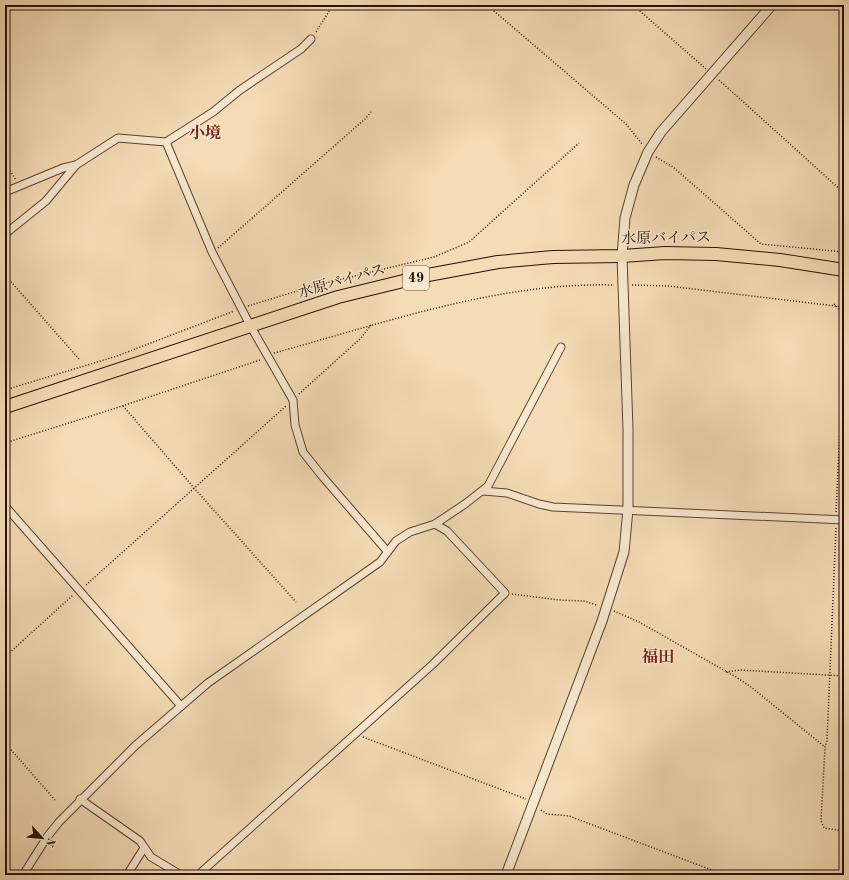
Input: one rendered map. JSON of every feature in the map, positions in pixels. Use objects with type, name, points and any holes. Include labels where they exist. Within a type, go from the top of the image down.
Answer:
[{"type":"highway","name":"水原バイパス","points":[[5,407],[338,297],[428,275],[498,262],[553,257],[622,256],[665,252],[716,254],[780,260],[844,270]]},
{"type":"street","points":[[506,875],[606,608],[624,552],[628,509],[628,429],[622,256],[625,218],[634,185],[657,138],[711,73],[772,5]]},
{"type":"street","points":[[5,234],[46,200],[76,165],[118,138],[166,142],[212,112],[240,90],[301,49],[311,39]]},
{"type":"street","points":[[166,142],[212,252],[251,326],[293,400],[295,425],[303,452],[387,552]]},
{"type":"street","points":[[5,192],[63,168],[76,165]]},
{"type":"street","points":[[23,875],[47,837],[80,799],[136,745],[208,683],[380,562],[396,541],[410,532],[436,524],[488,486],[561,347]]},
{"type":"street","points":[[482,491],[507,493],[539,504],[553,507],[628,509],[840,520]]},
{"type":"street","points":[[5,506],[78,591],[181,706]]},
{"type":"street","points":[[198,875],[432,665],[505,593],[447,531],[436,524]]},
{"type":"street","points":[[80,799],[140,841],[151,857],[181,875]]},
{"type":"street","points":[[127,875],[144,848]]},
{"type":"path","points":[[311,39],[333,5]]},
{"type":"path","points":[[487,5],[626,124],[650,150],[674,167],[761,244],[844,252]]},
{"type":"path","points":[[633,5],[844,192]]},
{"type":"path","points":[[212,252],[227,242],[365,119],[370,112]]},
{"type":"path","points":[[5,390],[117,356],[242,309],[317,285],[434,257],[469,242],[579,143]]},
{"type":"path","points":[[5,163],[20,185]]},
{"type":"path","points":[[5,276],[80,359]]},
{"type":"path","points":[[5,443],[122,406],[261,359],[268,355],[371,325],[483,297],[579,284],[616,285]]},
{"type":"path","points":[[631,286],[668,286],[844,306]]},
{"type":"path","points":[[834,304],[844,315]]},
{"type":"path","points":[[5,657],[293,400],[361,338],[371,325]]},
{"type":"path","points":[[844,342],[840,520],[821,821],[824,828],[844,831]]},
{"type":"path","points":[[122,406],[296,602]]},
{"type":"path","points":[[505,593],[559,600],[584,601],[606,608],[639,622],[752,687],[825,747]]},
{"type":"path","points":[[726,672],[740,670],[844,676]]},
{"type":"path","points":[[357,732],[366,739],[533,802],[538,809],[547,814],[569,816],[726,875]]},
{"type":"path","points":[[5,743],[55,800]]},
{"type":"district","name":"小境","points":[[205,134]]},
{"type":"district","name":"福田","points":[[658,658]]}]
